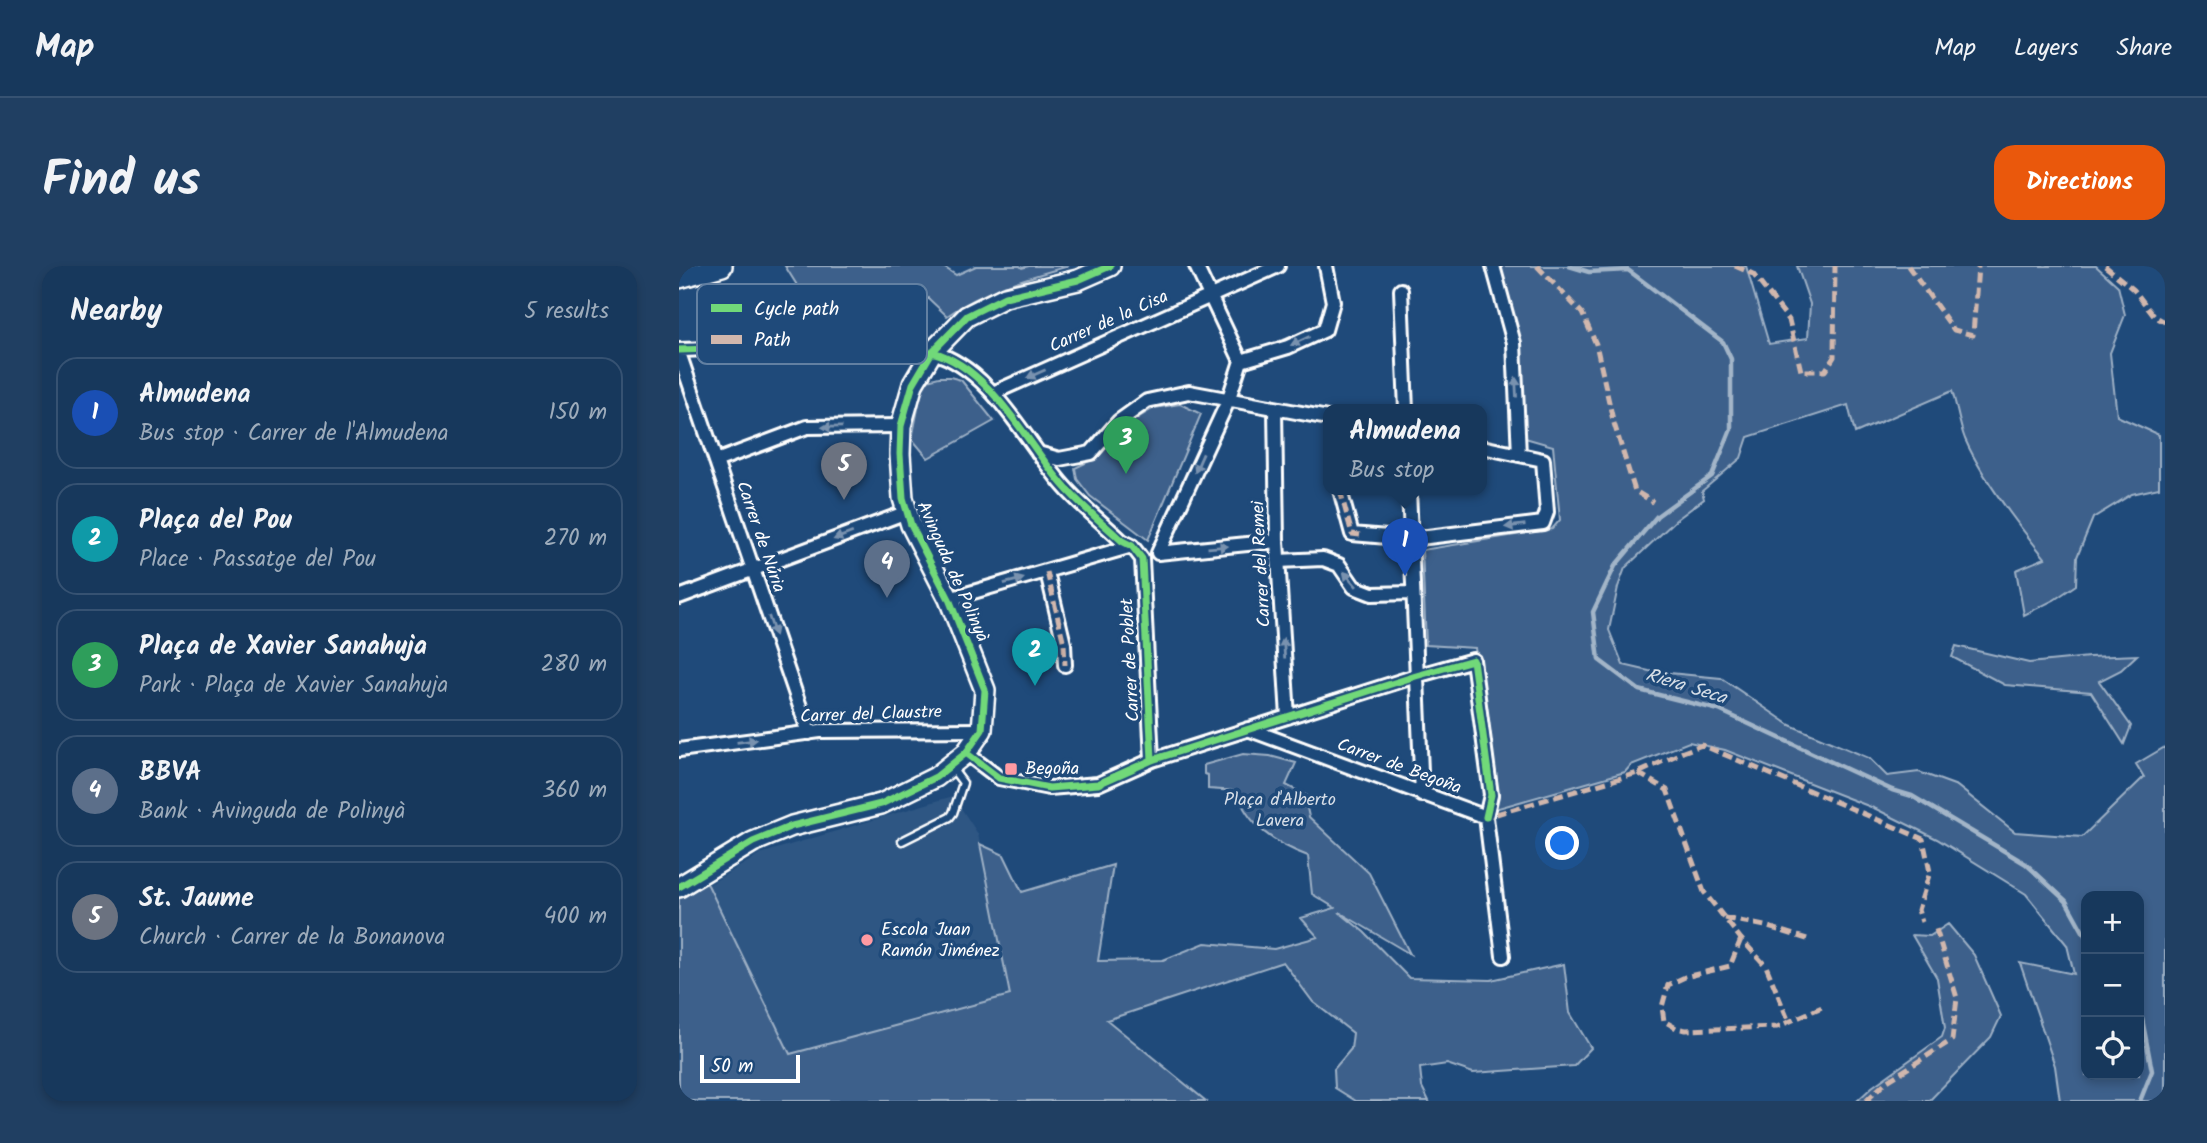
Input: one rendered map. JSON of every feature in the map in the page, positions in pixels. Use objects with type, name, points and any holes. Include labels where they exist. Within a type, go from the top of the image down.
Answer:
[{"type":"street","points":[[679,278],[722,266]]},
{"type":"street","name":"Avinguda de Polinyà","points":[[927,360],[967,316],[1005,297],[1079,280],[1110,266]]},
{"type":"street","points":[[1196,266],[1241,361],[1228,401],[1159,553],[1277,541]]},
{"type":"street","name":"Carrer de la Cisa","points":[[993,393],[1278,266]]},
{"type":"street","points":[[1241,361],[1288,347],[1325,330],[1333,302],[1326,266]]},
{"type":"street","points":[[1493,266],[1514,343],[1520,455]]},
{"type":"street","points":[[1401,290],[1406,404]]},
{"type":"street","points":[[679,352],[697,351]]},
{"type":"street","name":"Carrer de Núria","points":[[679,352],[809,733]]},
{"type":"street","points":[[927,352],[946,356],[993,393],[1064,486],[1122,541],[1132,546]]},
{"type":"street","name":"Avinguda de Polinyà","points":[[925,364],[913,384],[901,426],[903,498],[911,525],[949,599],[985,690],[982,730]]},
{"type":"street","points":[[1038,453],[1059,460],[1091,453],[1119,421],[1147,401],[1189,392],[1323,417]]},
{"type":"street","name":"Carrer del Remei","points":[[1275,409],[1277,541],[1288,716]]},
{"type":"street","points":[[716,461],[807,427],[901,426]]},
{"type":"street","points":[[1341,495],[1352,534],[1411,538],[1543,523],[1548,512],[1543,460],[1487,448]]},
{"type":"street","points":[[1409,495],[1422,795]]},
{"type":"street","points":[[679,597],[907,512]]},
{"type":"street","points":[[949,599],[1132,546]]},
{"type":"street","name":"Carrer de Poblet","points":[[1132,546],[1142,559],[1152,760]]},
{"type":"street","points":[[1278,561],[1323,559],[1339,565],[1354,587],[1371,594],[1413,593]]},
{"type":"street","points":[[1047,572],[1065,665]]},
{"type":"street","points":[[966,753],[999,778],[1049,788],[1098,784],[1152,760],[1473,660],[1491,795],[1486,817],[1503,956]]},
{"type":"street","name":"Carrer de Begoña","points":[[1248,729],[1486,817]]},
{"type":"street","points":[[679,887],[753,842],[792,826],[881,804],[936,777],[966,753],[982,730]]},
{"type":"street","name":"Carrer del Claustre","points":[[679,750],[809,733],[982,730]]},
{"type":"lane","points":[[902,841],[953,813],[963,783],[950,766]]},
{"type":"shaded area","name":"Escola Juan Ramón Jiménez","points":[[953,796],[978,834],[1010,995],[790,1054],[708,885],[763,853]]},
{"type":"green space","points":[[785,266],[942,266],[956,275],[976,266],[1069,266],[990,292],[947,316],[927,299],[927,284],[796,284]]},
{"type":"green space","points":[[1500,266],[1746,266],[1769,344],[1808,338],[1810,304],[1797,266],[2096,266],[2118,286],[2125,315],[2110,353],[2117,416],[2159,435],[2159,488],[2132,494],[2093,518],[2077,557],[2076,585],[2054,600],[2024,615],[2016,570],[2045,558],[2001,501],[1972,454],[1963,433],[1952,391],[1855,433],[1848,405],[1748,437],[1741,458],[1702,491],[1704,499],[1676,520],[1625,568],[1609,630],[1623,665],[1649,671],[1721,678],[1790,725],[1869,758],[1887,776],[1919,772],[1957,786],[2015,832],[2082,837],[2144,777],[2136,764],[2165,747],[2165,1101],[2060,1101],[2055,1066],[2020,963],[2074,974],[2067,945],[2026,894],[1937,839],[1876,809],[1725,750],[1689,742],[1631,765],[1625,772],[1495,809],[1475,648],[1426,645],[1422,550],[1552,529],[1560,520],[1553,446],[1525,438],[1519,359]]},
{"type":"green space","points":[[939,377],[961,380],[994,421],[928,458],[912,439],[922,388],[927,380]]},
{"type":"green space","points":[[1180,404],[1201,414],[1148,540],[1090,496],[1077,479],[1075,468],[1098,457],[1123,427],[1154,408]]},
{"type":"green space","points":[[1956,646],[2029,663],[2137,655],[2121,670],[2099,681],[2131,726],[2124,744],[2091,692],[2005,685],[1952,657]]},
{"type":"green space","name":"Plaça d'Alberto Lavera","points":[[1243,754],[1270,756],[1296,763],[1286,785],[1311,798],[1307,808],[1309,817],[1369,873],[1410,954],[1339,912],[1364,932],[1409,978],[1491,980],[1564,964],[1570,1013],[1591,1048],[1574,1066],[1473,1073],[1447,1064],[1420,1068],[1422,1087],[1429,1101],[1356,1101],[1335,1088],[1334,1069],[1351,1049],[1353,1033],[1313,1002],[1283,962],[1107,1020],[1206,1101],[679,1101],[679,897],[703,882],[708,885],[790,1054],[1010,995],[980,844],[1004,855],[1022,892],[1113,865],[1098,961],[1163,960],[1205,943],[1274,949],[1318,937],[1301,918],[1335,908],[1312,894],[1308,856],[1285,846],[1255,824],[1237,791],[1208,789],[1208,775],[1204,774],[1204,765]]},
{"type":"green space","points":[[1948,924],[1974,955],[2001,1016],[1991,1037],[1929,1101],[1857,1101],[1872,1087],[1942,1037],[1945,1028],[1937,978],[1912,935],[1930,936]]},
{"type":"waterway","name":"Riera Seca","points":[[1569,266],[1589,272],[1628,270],[1723,342],[1731,359],[1731,429],[1712,476],[1657,516],[1615,566],[1593,612],[1599,660],[1639,690],[1719,710],[1892,790],[1912,796],[2026,864],[2066,901],[2081,928]]},
{"type":"waterway","name":"Riera Seca","points":[[2140,1017],[2152,1071],[2140,1101]]},
{"type":"marked path","points":[[1537,266],[1582,313],[1596,344],[1613,420],[1635,491],[1653,502]]},
{"type":"marked path","points":[[1735,266],[1753,274],[1789,320],[1801,371],[1825,371],[1834,357],[1835,266]]},
{"type":"marked path","points":[[1908,266],[1954,330],[1973,335],[1978,266]]},
{"type":"marked path","points":[[2105,266],[2134,290],[2154,316],[2165,322]]},
{"type":"marked path","points":[[1341,495],[1352,534],[1360,535]]},
{"type":"marked path","points":[[1047,572],[1064,644],[1065,665]]},
{"type":"marked path","points":[[1487,813],[1486,817],[1638,773],[1702,745],[1923,839],[1930,872],[1918,910],[1922,922]]},
{"type":"marked path","points":[[1638,773],[1667,790],[1704,892],[1766,966],[1789,1022]]},
{"type":"marked path","points":[[1725,918],[1765,926],[1807,939]]},
{"type":"marked path","points":[[1866,1101],[1886,1082],[1952,1040],[1957,998],[1936,929]]},
{"type":"marked path","points":[[1741,939],[1730,966],[1685,977],[1668,985],[1662,1007],[1664,1021],[1686,1030],[1777,1027],[1822,1007]]},
{"type":"cycle path","points":[[927,360],[967,316],[1005,297],[1078,280],[1110,266]]},
{"type":"cycle path","points":[[679,350],[697,349]]},
{"type":"cycle path","points":[[927,352],[953,361],[972,373],[1005,408],[1070,492],[1122,541],[1132,546],[1142,559],[1152,760]]},
{"type":"cycle path","points":[[679,887],[753,842],[792,826],[881,804],[936,777],[966,753],[982,730],[985,690],[949,599],[911,525],[903,498],[901,426],[913,384],[925,364]]},
{"type":"cycle path","points":[[966,753],[999,778],[1049,788],[1098,784],[1152,760],[1473,660],[1491,795],[1486,817]]},
{"type":"place","name":"Plaça de Xavier Sanahuja","points":[[1126,474]]},
{"type":"place","name":"St. Jaume","points":[[844,500]]},
{"type":"place","name":"Almudena","points":[[1405,576]]},
{"type":"place","name":"BBVA","points":[[887,598]]},
{"type":"place","name":"Plaça del Pou","points":[[1035,686]]},
{"type":"place","name":"Begoña","points":[[1011,769]]},
{"type":"place","name":"Escola Juan Ramón Jiménez","points":[[867,940]]}]
